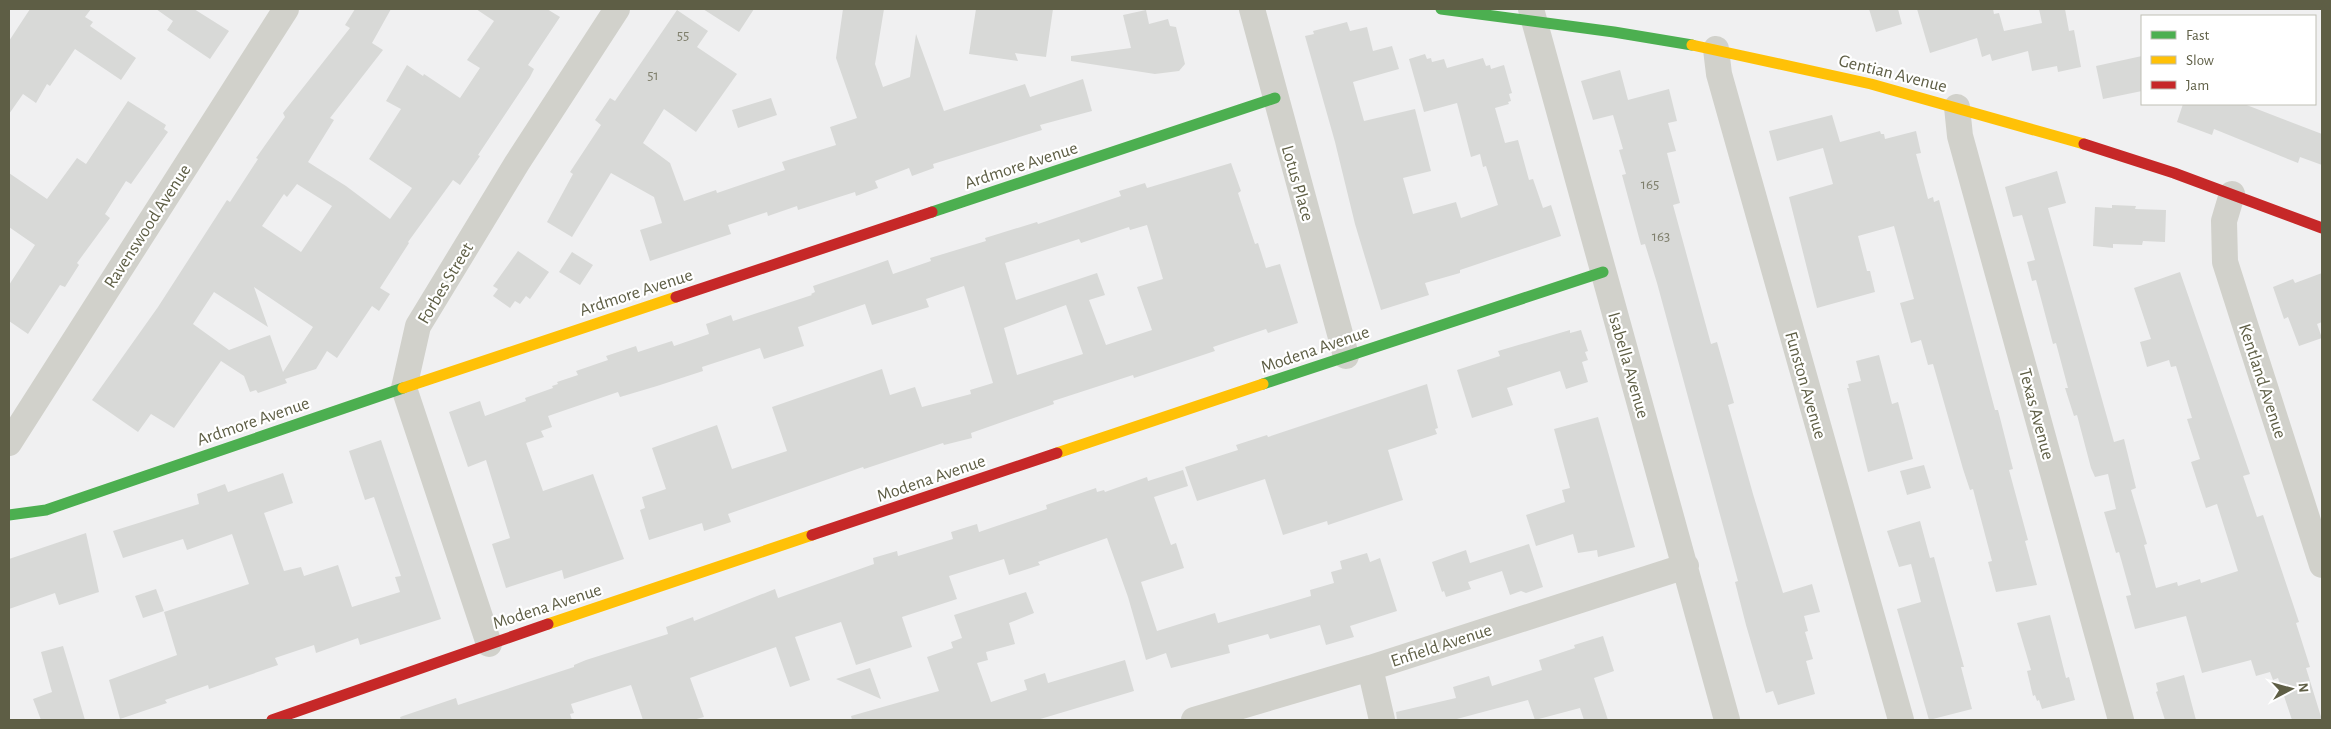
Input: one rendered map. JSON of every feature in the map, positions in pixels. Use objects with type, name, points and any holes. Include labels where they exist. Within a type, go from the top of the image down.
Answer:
[{"type":"street","name":"Ravenswood Avenue","points":[[9,443],[286,9]]},
{"type":"street","name":"Forbes Street","points":[[404,388],[418,326],[517,163],[617,9]]},
{"type":"street","name":"Lotus Place","points":[[1252,9],[1346,356]]},
{"type":"street","name":"Gentian Avenue","points":[[1441,9],[1533,16],[1716,49],[1957,107],[2021,124],[2232,194],[2322,228]]},
{"type":"street","name":"Isabella Avenue","points":[[1533,16],[1727,720]]},
{"type":"street","name":"Funston Avenue","points":[[1716,49],[1719,74],[1900,720]]},
{"type":"street","name":"Ardmore Avenue","points":[[9,515],[46,510],[404,388],[1275,98]]},
{"type":"street","name":"Texas Avenue","points":[[1957,107],[1960,136],[2120,720]]},
{"type":"street","name":"Kentland Avenue","points":[[2232,194],[2224,221],[2223,250],[2225,262],[2322,565]]},
{"type":"street","name":"Modena Avenue","points":[[272,720],[489,644],[1346,356],[1604,272]]},
{"type":"street","points":[[404,388],[489,644]]},
{"type":"street","name":"Enfield Avenue","points":[[1194,720],[1370,668],[1686,566]]},
{"type":"street","points":[[1370,668],[1382,720]]},
{"type":"building","points":[[30,9],[91,9],[85,17],[93,22],[90,26],[136,58],[121,80],[75,49],[50,86],[47,84],[36,103],[23,94],[9,114],[9,41]]},
{"type":"building","points":[[156,9],[194,9],[229,31],[210,59],[167,30],[173,21]]},
{"type":"building","points":[[355,9],[391,9],[372,43],[383,50],[330,118],[334,120],[308,162],[346,186],[390,219],[412,188],[369,159],[401,109],[386,101],[407,65],[460,98],[480,68],[467,60],[494,21],[476,9],[547,9],[560,17],[528,65],[534,69],[530,77],[478,155],[480,156],[460,185],[453,180],[408,242],[380,288],[390,294],[379,311],[372,306],[337,358],[327,351],[316,369],[285,379],[287,383],[258,393],[256,390],[250,392],[244,376],[221,361],[174,428],[151,414],[138,432],[92,400],[158,307],[227,200],[230,202],[258,159],[256,158],[285,117],[283,113],[350,28],[345,25]],"holes":[[[297,184],[332,206],[301,252],[262,226],[284,194],[287,197]],[[254,287],[313,327],[283,372],[270,335],[229,350],[193,324],[214,292],[268,327]]]},
{"type":"building","points":[[703,9],[754,9],[739,32]]},
{"type":"building","points":[[843,9],[884,9],[875,64],[883,87],[910,77],[916,34],[944,111],[1025,84],[1030,97],[1083,79],[1092,111],[1040,125],[1042,130],[933,164],[934,168],[912,176],[909,168],[875,181],[878,188],[856,196],[855,192],[798,210],[797,206],[768,216],[767,212],[728,225],[731,234],[650,261],[640,230],[662,223],[654,197],[611,173],[572,237],[547,222],[573,174],[570,172],[601,125],[595,120],[610,98],[615,101],[677,10],[708,31],[697,47],[737,74],[696,132],[664,109],[643,143],[670,163],[684,201],[716,190],[717,193],[785,170],[782,162],[836,145],[830,127],[857,118],[836,58]]},
{"type":"building","points":[[976,9],[1053,9],[1046,57],[1015,53],[1018,61],[969,54]]},
{"type":"building","points":[[1869,9],[1898,9],[1902,24],[1876,32]]},
{"type":"building","points":[[1917,9],[1993,9],[1994,14],[1999,13],[2004,31],[2042,23],[2039,9],[2065,9],[2069,31],[2074,30],[2081,67],[2058,72],[2057,66],[2032,71],[2028,51],[1992,61],[1990,54],[1982,57],[1977,38],[1930,53]]},
{"type":"building","points":[[1146,10],[1149,24],[1168,19],[1170,26],[1176,27],[1185,64],[1179,71],[1155,74],[1071,61],[1071,56],[1131,48],[1123,15]]},
{"type":"building","points":[[1347,22],[1350,31],[1367,27],[1373,51],[1392,46],[1399,69],[1353,82],[1364,121],[1415,109],[1431,171],[1403,178],[1413,214],[1456,202],[1461,218],[1498,205],[1486,166],[1483,167],[1480,154],[1471,157],[1457,103],[1424,112],[1409,59],[1425,54],[1427,59],[1431,58],[1432,62],[1444,59],[1447,68],[1483,58],[1486,66],[1490,65],[1491,69],[1504,65],[1512,93],[1509,94],[1511,101],[1508,102],[1509,104],[1495,108],[1505,143],[1518,140],[1529,180],[1533,179],[1543,208],[1551,205],[1561,236],[1460,270],[1460,273],[1425,283],[1429,295],[1381,310],[1355,224],[1335,142],[1305,36],[1314,34],[1313,31]]},
{"type":"building","points":[[2141,56],[2141,91],[2103,99],[2096,66]]},
{"type":"building","points":[[1620,70],[1628,100],[1669,89],[1677,121],[1668,123],[1676,151],[1667,153],[1680,203],[1673,205],[1711,344],[1717,342],[1734,403],[1728,405],[1753,494],[1783,593],[1812,584],[1820,612],[1804,616],[1808,631],[1805,632],[1813,659],[1806,661],[1815,694],[1778,705],[1773,691],[1766,693],[1746,625],[1735,582],[1738,581],[1657,283],[1645,244],[1641,245],[1622,175],[1626,174],[1619,150],[1623,149],[1613,115],[1593,120],[1581,81]]},
{"type":"building","points":[[771,98],[777,115],[738,128],[732,110]]},
{"type":"building","points":[[128,101],[166,125],[164,129],[168,132],[131,184],[126,181],[105,214],[110,218],[77,263],[79,265],[65,287],[60,285],[28,334],[9,321],[9,285],[35,245],[9,227],[9,173],[47,199],[77,158],[86,164]]},
{"type":"building","points":[[2183,105],[2247,105],[2322,134],[2322,165],[2300,157],[2298,163],[2214,129],[2212,135],[2177,122]]},
{"type":"building","points":[[1832,115],[1840,142],[1880,131],[1881,134],[1884,134],[1885,139],[1916,131],[1921,153],[1916,154],[1928,199],[1933,197],[1934,202],[1939,200],[1995,410],[1998,410],[2013,469],[2009,470],[2028,540],[2025,541],[2037,585],[1996,592],[1988,562],[1992,561],[1973,489],[1970,490],[1963,469],[1933,364],[1928,365],[1921,340],[1911,343],[1900,303],[1914,299],[1894,226],[1858,236],[1867,271],[1870,271],[1875,292],[1817,308],[1789,197],[1833,184],[1823,148],[1777,161],[1769,131]]},
{"type":"building","points":[[1231,163],[1241,191],[1238,193],[1255,244],[1258,243],[1266,268],[1280,264],[1298,323],[1268,333],[1266,329],[1213,347],[1215,351],[1134,378],[1133,375],[1053,401],[1054,404],[971,433],[972,438],[944,445],[943,443],[864,469],[863,467],[728,514],[731,522],[704,531],[702,523],[649,540],[640,510],[645,508],[642,497],[666,489],[652,448],[717,425],[732,469],[787,451],[772,407],[882,369],[890,395],[915,387],[922,407],[971,394],[970,390],[993,383],[964,286],[926,299],[929,307],[872,325],[865,304],[798,327],[804,346],[764,359],[760,348],[702,367],[703,371],[657,386],[620,397],[618,392],[548,416],[552,427],[541,431],[544,437],[526,443],[543,491],[593,474],[624,559],[564,579],[562,570],[506,588],[492,544],[510,538],[486,460],[468,467],[449,412],[480,401],[485,416],[526,401],[525,398],[553,388],[552,386],[558,384],[557,382],[578,375],[576,371],[608,360],[606,356],[636,346],[638,352],[672,341],[674,346],[709,334],[706,324],[731,315],[733,321],[812,295],[815,292],[813,286],[888,260],[893,274],[931,261],[930,258],[986,241],[985,238],[1037,222],[1038,224],[1121,196],[1119,191],[1145,183],[1147,188]],"holes":[[[1147,225],[1163,279],[1137,287],[1152,330],[1106,345],[1089,300],[1105,295],[1097,273],[1016,300],[1005,263],[1079,239],[1081,243],[1129,227],[1130,230]],[[1066,305],[1083,354],[1017,375],[1004,328]]]},
{"type":"building","points":[[2057,171],[2066,203],[2048,208],[2114,442],[2124,439],[2136,488],[2131,490],[2147,544],[2144,545],[2156,588],[2177,582],[2178,586],[2200,579],[2201,583],[2238,571],[2217,504],[2206,508],[2191,462],[2200,459],[2187,419],[2192,418],[2176,366],[2171,367],[2169,360],[2147,367],[2140,342],[2151,339],[2134,288],[2180,272],[2250,474],[2243,476],[2257,517],[2263,515],[2299,622],[2296,623],[2310,667],[2306,668],[2322,720],[2292,720],[2278,678],[2273,680],[2270,672],[2256,676],[2251,660],[2202,673],[2186,616],[2135,629],[2126,596],[2131,595],[2119,552],[2116,553],[2104,512],[2116,509],[2108,474],[2095,477],[2091,468],[2077,415],[2074,416],[2065,388],[2068,388],[2056,343],[2053,344],[2036,280],[2032,281],[2027,262],[2035,260],[2022,215],[2013,217],[2005,187]]},
{"type":"building","points":[[2112,205],[2136,206],[2135,209],[2166,210],[2165,242],[2143,241],[2142,245],[2113,244],[2113,248],[2093,246],[2095,207],[2112,208]]},
{"type":"building","points":[[518,251],[549,272],[530,299],[526,296],[520,304],[515,301],[510,308],[493,296],[498,289],[493,286]]},
{"type":"building","points":[[572,252],[593,265],[580,285],[559,272]]},
{"type":"building","points":[[2322,273],[2322,322],[2317,324],[2322,338],[2299,346],[2288,317],[2284,319],[2273,287],[2293,279],[2295,283]]},
{"type":"building","points":[[1570,330],[1570,333],[1581,330],[1588,351],[1585,352],[1588,360],[1582,362],[1588,382],[1566,389],[1560,371],[1507,388],[1513,405],[1472,418],[1457,370],[1500,356],[1498,351]]},
{"type":"building","points":[[1879,355],[1892,404],[1898,402],[1913,459],[1868,472],[1847,388],[1849,388],[1848,384],[1861,381],[1856,361]]},
{"type":"building","points":[[1427,384],[1438,428],[1435,429],[1437,434],[1388,450],[1403,500],[1328,525],[1327,521],[1283,535],[1265,479],[1197,501],[1185,467],[1238,450],[1236,445],[1267,435],[1268,437]]},
{"type":"building","points":[[1598,417],[1635,547],[1598,557],[1597,550],[1578,553],[1573,534],[1536,546],[1526,515],[1565,502],[1562,490],[1570,488],[1554,429]]},
{"type":"building","points":[[381,440],[441,619],[360,645],[358,638],[316,653],[314,645],[275,658],[278,665],[209,689],[208,685],[165,700],[167,703],[120,719],[109,680],[177,655],[164,612],[249,584],[232,534],[187,550],[183,539],[123,558],[113,531],[199,504],[197,494],[225,484],[228,492],[283,473],[293,503],[264,513],[284,571],[301,567],[304,576],[338,565],[352,607],[400,592],[395,577],[401,576],[374,497],[365,500],[349,451]]},
{"type":"building","points":[[1924,465],[1931,488],[1907,495],[1900,471]]},
{"type":"building","points":[[1183,470],[1188,486],[1154,497],[1171,545],[1176,543],[1184,568],[1141,582],[1157,631],[1215,613],[1218,623],[1311,596],[1310,590],[1334,583],[1331,572],[1342,569],[1340,561],[1367,553],[1370,562],[1380,558],[1397,611],[1350,626],[1354,637],[1326,645],[1320,625],[1270,639],[1268,634],[1228,645],[1230,653],[1171,668],[1166,653],[1146,660],[1128,597],[1107,538],[1038,562],[1040,565],[1009,575],[1004,559],[949,576],[957,599],[902,617],[912,647],[856,665],[841,622],[795,637],[810,680],[790,687],[776,647],[690,678],[704,717],[693,720],[643,720],[631,685],[571,704],[574,713],[570,714],[572,720],[401,720],[400,717],[456,698],[458,705],[574,667],[574,665],[586,660],[668,634],[666,627],[693,617],[694,621],[775,589],[778,598],[874,564],[873,558],[897,551],[898,556],[953,539],[951,532],[977,524],[979,532],[1047,509],[1046,505],[1096,488],[1097,492],[1104,490],[1105,492],[1147,477],[1148,481]]},
{"type":"building","points":[[1920,521],[1930,558],[1934,557],[1964,667],[1961,667],[1972,709],[1929,720],[1897,609],[1921,602],[1911,564],[1899,567],[1887,531]]},
{"type":"building","points":[[86,533],[99,592],[59,605],[55,593],[9,609],[9,559]]},
{"type":"building","points":[[1529,544],[1543,587],[1526,593],[1521,591],[1510,595],[1502,571],[1468,582],[1471,589],[1446,597],[1444,591],[1442,592],[1432,562],[1466,550],[1470,563]]},
{"type":"building","points":[[156,589],[164,611],[143,618],[135,596]]},
{"type":"building","points":[[1026,592],[1034,613],[1009,623],[1015,644],[986,652],[988,660],[977,663],[991,702],[1027,690],[1024,680],[1045,673],[1048,683],[1125,660],[1134,691],[1037,720],[852,720],[851,716],[939,691],[927,657],[953,648],[951,642],[962,638],[954,615]]},
{"type":"building","points":[[2050,615],[2066,678],[2069,677],[2075,700],[2042,709],[2039,700],[2037,701],[2035,695],[2033,696],[2027,671],[2031,670],[2017,623]]},
{"type":"building","points":[[1603,636],[1614,671],[1594,678],[1608,720],[1584,720],[1580,708],[1535,720],[1528,700],[1453,720],[1397,720],[1396,712],[1456,698],[1453,687],[1489,676],[1492,686],[1542,670],[1539,660],[1575,648],[1574,645]]},
{"type":"building","points":[[63,646],[85,720],[41,720],[33,699],[52,692],[41,652]]},
{"type":"building","points":[[870,668],[881,699],[836,679]]},
{"type":"building","points":[[2184,675],[2196,720],[2165,720],[2156,692],[2158,691],[2156,683]]},
{"type":"traffic: fast","points":[[1441,9],[1614,32],[1692,45]]},
{"type":"traffic: fast","points":[[932,212],[1275,98]]},
{"type":"traffic: fast","points":[[1263,384],[1603,272]]},
{"type":"traffic: fast","points":[[9,515],[46,510],[403,388]]},
{"type":"traffic: slow","points":[[1692,45],[1871,84],[2084,144]]},
{"type":"traffic: slow","points":[[403,388],[676,297]]},
{"type":"traffic: slow","points":[[1057,453],[1263,384]]},
{"type":"traffic: slow","points":[[548,624],[812,535]]},
{"type":"traffic: jam","points":[[2084,144],[2174,173],[2322,228]]},
{"type":"traffic: jam","points":[[676,297],[932,212]]},
{"type":"traffic: jam","points":[[812,535],[1057,453]]},
{"type":"traffic: jam","points":[[272,720],[548,624]]}]
